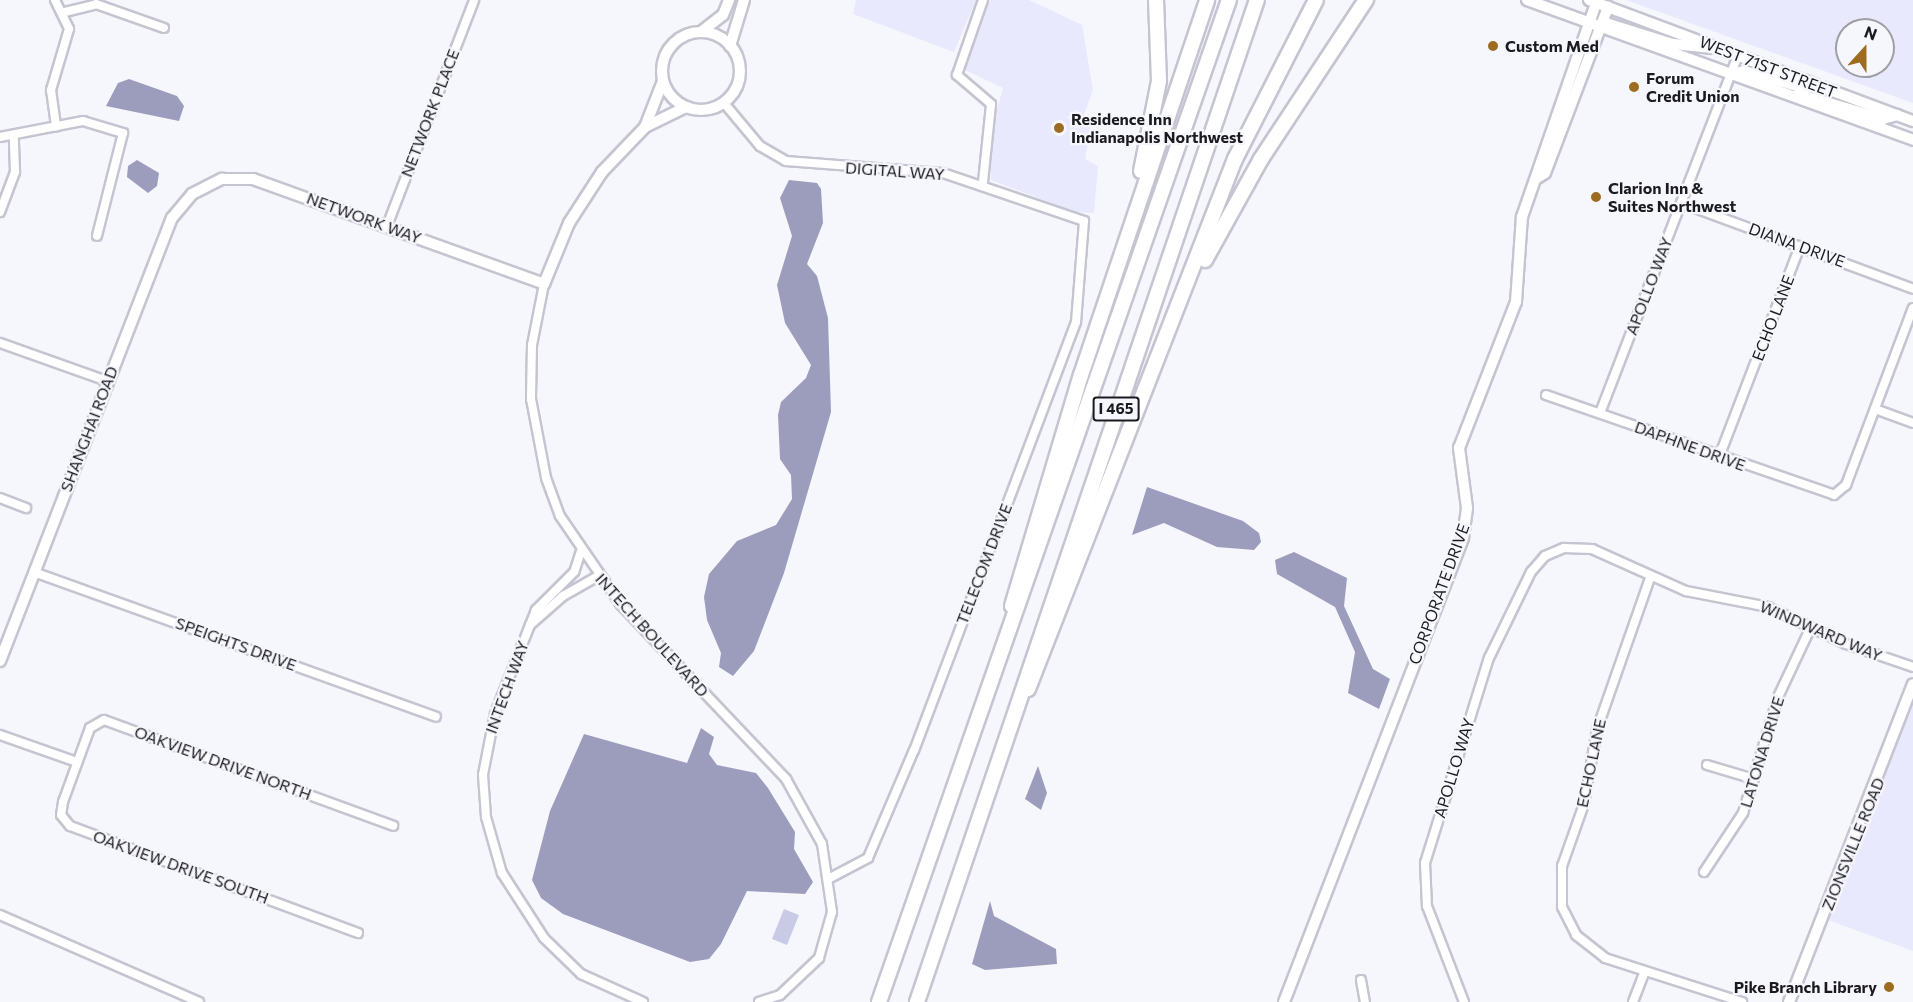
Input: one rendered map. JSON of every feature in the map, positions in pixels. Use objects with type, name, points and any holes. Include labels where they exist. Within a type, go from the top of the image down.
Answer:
[{"type":"highway","points":[[1116,266],[1156,103],[1156,0]]},
{"type":"highway","points":[[1009,626],[1017,578],[1116,266],[1208,0]]},
{"type":"highway","name":"I 465","points":[[879,1002],[1229,0]]},
{"type":"highway","name":"I 465","points":[[917,1002],[1257,0]]},
{"type":"highway","points":[[1305,18],[1309,0]]},
{"type":"highway","points":[[1014,717],[1042,661],[1183,301],[1235,159],[1316,0]]},
{"type":"highway","points":[[1183,301],[1257,165],[1366,0]]},
{"type":"street","points":[[55,0],[65,12],[68,39],[51,90],[56,127]]},
{"type":"street","name":"NETWORK PLACE","points":[[387,226],[474,0]]},
{"type":"street","points":[[729,0],[723,15],[700,33],[671,47],[663,81],[686,107],[704,110],[724,103],[740,75],[730,46],[744,0]]},
{"type":"street","points":[[983,0],[957,75],[991,104],[983,182]]},
{"type":"street","name":"WEST 71ST STREET","points":[[1527,0],[1601,24],[1913,140]]},
{"type":"street","name":"WEST 71ST STREET","points":[[1594,1],[1609,4],[1737,58],[1913,121]]},
{"type":"street","name":"CORPORATE DRIVE","points":[[1284,1002],[1463,537],[1467,508],[1458,453],[1516,302],[1519,227],[1537,178],[1550,128],[1589,22],[1594,1]]},
{"type":"street","points":[[65,12],[96,4],[164,28]]},
{"type":"street","name":"CORPORATE DRIVE","points":[[1537,178],[1545,173],[1609,4]]},
{"type":"street","points":[[1601,24],[1673,44],[1714,48]]},
{"type":"street","points":[[700,33],[730,46]]},
{"type":"street","name":"APOLLO WAY","points":[[1600,413],[1737,58]]},
{"type":"street","points":[[1731,74],[1744,71],[1832,91]]},
{"type":"street","name":"INTECH BOULEVARD","points":[[663,81],[645,127],[586,195],[544,284],[531,359],[533,419],[552,498],[581,551],[598,576],[793,788],[817,830],[830,878],[828,933],[819,958],[799,981],[759,1002]]},
{"type":"street","points":[[1783,93],[1832,100],[1883,118],[1897,115]]},
{"type":"street","name":"DIGITAL WAY","points":[[724,103],[750,137],[786,161],[934,172],[983,182],[1084,221]]},
{"type":"street","name":"INTECH BOULEVARD","points":[[645,127],[686,107]]},
{"type":"street","points":[[0,137],[89,121],[123,133],[97,236]]},
{"type":"street","points":[[0,212],[15,172],[14,136]]},
{"type":"street","name":"NETWORK WAY","points":[[185,200],[213,182],[250,178],[544,284]]},
{"type":"street","name":"SHANGHAI ROAD","points":[[0,661],[172,218],[185,200]]},
{"type":"street","name":"DIANA DRIVE","points":[[1681,203],[1913,289]]},
{"type":"street","name":"TELECOM DRIVE","points":[[830,878],[868,858],[914,750],[1076,322],[1084,221]]},
{"type":"street","name":"ECHO LANE","points":[[1719,457],[1800,246]]},
{"type":"street","points":[[1913,308],[1875,409],[1913,423]]},
{"type":"street","points":[[0,343],[107,381]]},
{"type":"street","name":"DAPHNE DRIVE","points":[[1546,395],[1719,457],[1834,495],[1844,488],[1875,409]]},
{"type":"street","points":[[0,498],[26,508]]},
{"type":"street","name":"WINDWARD WAY","points":[[1557,550],[1592,549],[1650,578],[1768,607],[1913,668]]},
{"type":"street","name":"APOLLO WAY","points":[[1464,1002],[1427,906],[1425,863],[1489,658],[1533,569],[1557,550]]},
{"type":"street","name":"INTECH WAY","points":[[581,551],[574,572],[543,600],[530,625],[495,713],[485,758],[492,846],[517,901],[566,961],[608,988],[643,1002]]},
{"type":"street","name":"SPEIGHTS DRIVE","points":[[34,572],[436,717]]},
{"type":"street","points":[[530,625],[563,596],[598,576]]},
{"type":"street","name":"ECHO LANE","points":[[1644,974],[1605,958],[1578,938],[1563,910],[1560,882],[1584,804],[1600,719],[1650,578]]},
{"type":"street","name":"LATONA DRIVE","points":[[1704,872],[1736,828],[1754,779],[1778,697],[1811,627]]},
{"type":"street","name":"ZIONSVILLE ROAD","points":[[1789,1002],[1913,684]]},
{"type":"street","name":"OAKVIEW DRIVE NORTH","points":[[77,762],[90,728],[104,720],[393,826]]},
{"type":"street","points":[[0,735],[77,762]]},
{"type":"street","name":"OAKVIEW DRIVE SOUTH","points":[[77,762],[61,808],[70,826],[358,933]]},
{"type":"street","points":[[1707,765],[1754,779]]},
{"type":"street","points":[[0,915],[199,1002]]},
{"type":"street","points":[[1634,1002],[1644,974],[1742,1002]]},
{"type":"street","points":[[1361,980],[1365,1002]]},
{"type":"shaded area","points":[[856,0],[976,0],[954,52],[853,14]]},
{"type":"shaded area","points":[[988,0],[1029,0],[1082,25],[1093,90],[1082,120],[1091,124],[1085,159],[1098,166],[1094,213],[1075,212],[991,180],[988,141],[1003,88],[961,68]]},
{"type":"shaded area","points":[[1626,0],[1913,0],[1913,103],[1843,78],[1895,78],[1895,18],[1835,18],[1835,75]]},
{"type":"shaded area","points":[[129,79],[177,96],[184,106],[179,121],[106,106],[118,83]]},
{"type":"shaded area","points":[[137,160],[159,173],[157,186],[148,193],[127,177],[128,166]]},
{"type":"shaded area","points":[[789,180],[817,183],[821,189],[823,223],[807,264],[817,276],[828,318],[831,412],[784,573],[754,651],[733,676],[719,667],[721,653],[707,620],[704,597],[709,574],[737,541],[776,525],[792,499],[791,475],[780,459],[778,415],[781,402],[806,378],[811,365],[785,323],[777,285],[792,236],[780,198]]},
{"type":"shaded area","points":[[1147,487],[1243,521],[1259,533],[1261,542],[1254,550],[1217,547],[1164,523],[1132,535]]},
{"type":"shaded area","points":[[1294,552],[1347,578],[1344,606],[1373,669],[1390,679],[1379,709],[1348,693],[1355,652],[1335,607],[1277,574],[1275,560]]},
{"type":"shaded area","points":[[1913,701],[1913,951],[1828,920]]},
{"type":"shaded area","points":[[701,728],[714,737],[709,754],[717,765],[756,773],[768,788],[795,832],[794,849],[813,882],[805,894],[747,891],[721,944],[709,959],[690,962],[563,914],[541,898],[532,880],[550,811],[584,734],[687,763]]},
{"type":"shaded area","points":[[1038,766],[1047,793],[1041,810],[1025,799]]},
{"type":"shaded area","points":[[990,901],[994,916],[1056,949],[1057,964],[985,970],[972,964]]},
{"type":"shaded area","points":[[784,909],[799,915],[787,945],[772,939]]},
{"type":"place","name":"Custom Med","points":[[1493,46]]},
{"type":"place","name":"Forum Credit Union","points":[[1634,87]]},
{"type":"place","name":"Residence Inn Indianapolis Northwest","points":[[1059,128]]},
{"type":"place","name":"Clarion Inn & Suites Northwest","points":[[1596,197]]},
{"type":"place","name":"Pike Branch Library","points":[[1889,987]]}]
